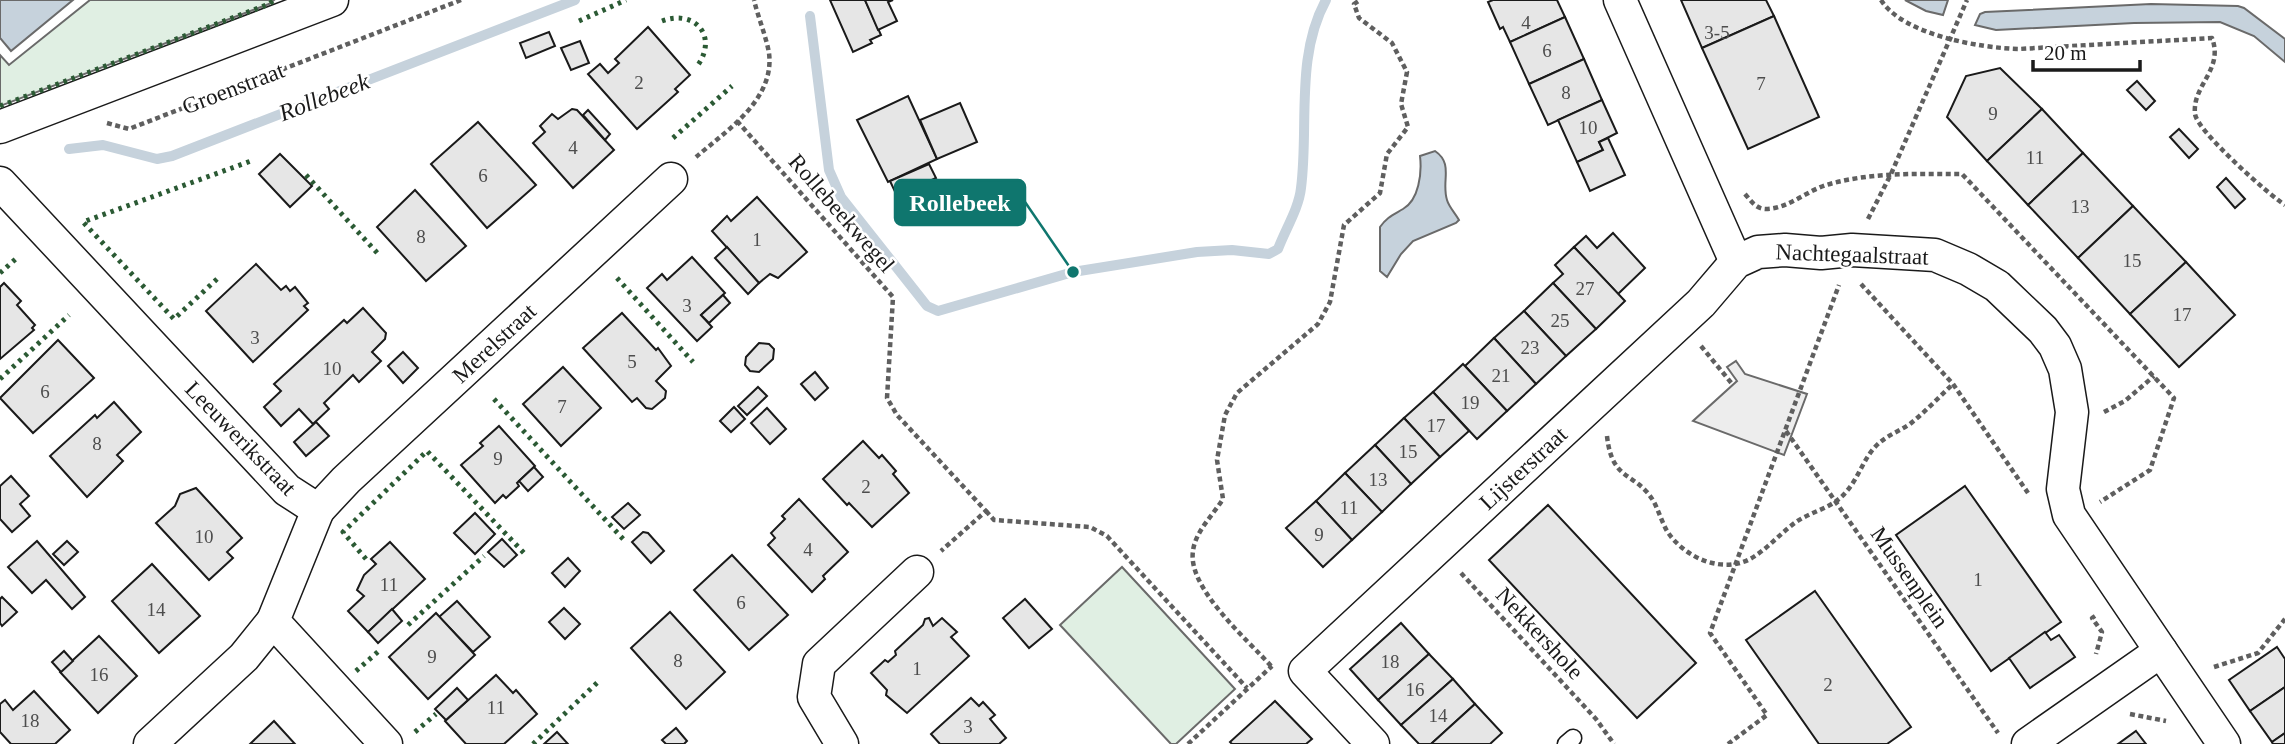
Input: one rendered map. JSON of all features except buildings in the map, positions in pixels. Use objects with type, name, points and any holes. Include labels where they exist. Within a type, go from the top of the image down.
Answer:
[{"type":"street","name":"Groenstraat","points":[[0,127],[332,0]]},
{"type":"street","points":[[1620,0],[1736,262]]},
{"type":"street","name":"Merelstraat","points":[[318,510],[346,480],[671,179]]},
{"type":"street","name":"Leeuwerikstraat","points":[[0,183],[287,490],[318,510],[273,621]]},
{"type":"street","name":"Nachtegaalstraat","points":[[1736,262],[1758,252],[1785,250],[1849,258],[1935,255],[1968,269],[1997,286],[2043,330],[2055,346],[2065,369],[2072,412],[2063,489],[2069,515],[2224,744]]},
{"type":"street","name":"Lijsterstraat","points":[[1305,671],[1700,303],[1736,262]]},
{"type":"street","points":[[839,743],[814,697],[819,664],[917,572]]},
{"type":"street","points":[[150,744],[244,657],[273,621],[386,744]]},
{"type":"street","points":[[2028,744],[2161,651]]},
{"type":"street","points":[[1305,671],[1373,744]]},
{"type":"path","name":"Groenstraat","points":[[95,119],[129,129],[461,0]]},
{"type":"path","points":[[671,179],[737,121],[760,95],[766,79],[769,55],[754,0]]},
{"type":"path","points":[[1272,666],[1203,588],[1195,572],[1192,552],[1197,537],[1223,499],[1217,460],[1225,415],[1237,393],[1318,324],[1330,302],[1344,225],[1380,193],[1387,153],[1408,127],[1401,104],[1407,72],[1392,43],[1359,18],[1354,4],[1360,0]]},
{"type":"path","points":[[1881,0],[1887,10],[1903,21],[1949,38],[1988,48],[2019,49],[2212,38],[2217,51],[2197,100],[2195,115],[2203,130],[2285,205]]},
{"type":"path","points":[[1728,744],[1768,715],[1710,633],[1849,258],[1891,174],[1967,0]]},
{"type":"path","name":"Rollebeekwegel","points":[[737,121],[893,298],[887,398],[897,415],[995,520],[1090,527],[1107,536],[1247,688]]},
{"type":"path","points":[[1849,258],[1953,384],[2031,497]]},
{"type":"path","points":[[2072,412],[2105,412],[2125,401],[2154,376]]},
{"type":"path","points":[[1592,404],[1605,421],[1609,455],[1618,470],[1643,488],[1653,500],[1668,533],[1700,560],[1735,564],[1754,557],[1800,519],[1836,502],[1845,494],[1873,449],[1908,425],[1953,384]]},
{"type":"path","name":"Mussenplein","points":[[1785,430],[1998,733]]},
{"type":"path","points":[[917,572],[986,511]]},
{"type":"path","name":"Nekkershole","points":[[1437,548],[1596,719],[1614,744]]},
{"type":"path","points":[[2099,613],[2092,618],[2102,632],[2090,675],[2113,711],[2167,721],[2195,702],[2207,673],[2218,664],[2258,653],[2285,619]]},
{"type":"path","points":[[1188,744],[1283,656],[1305,671]]},
{"type":"green space","points":[[90,0],[274,0],[0,106],[0,55],[9,65]]},
{"type":"green space","points":[[1122,567],[1235,689],[1176,744],[1171,744],[1060,625]]},
{"type":"shaded area","points":[[0,0],[73,0],[11,51],[0,38]]},
{"type":"shaded area","points":[[1905,0],[1948,0],[1943,15],[1926,11]]},
{"type":"shaded area","points":[[2151,4],[2244,8],[2285,39],[2285,62],[2254,36],[2220,22],[1996,30],[1975,25],[1980,14],[1985,12]]},
{"type":"shaded area","points":[[1435,151],[1444,161],[1447,200],[1459,220],[1413,241],[1401,254],[1387,277],[1380,271],[1380,227],[1413,199],[1420,178],[1420,156]]},
{"type":"shaded area","points":[[1736,361],[1745,374],[1807,394],[1784,455],[1693,421],[1737,381],[1727,367]]},
{"type":"waterway","name":"Rollebeek","points":[[69,149],[103,145],[157,159],[172,156],[575,0]]},
{"type":"waterway","name":"Rollebeek","points":[[810,16],[829,170],[841,197],[927,306],[938,311],[1073,272],[1197,252],[1232,250],[1269,254],[1278,249],[1300,196],[1310,44],[1326,0]]},
{"type":"hedge","points":[[0,106],[274,0]]},
{"type":"hedge","points":[[579,21],[626,0]]},
{"type":"hedge","points":[[662,21],[684,19],[700,28],[705,44],[704,54],[698,65]]},
{"type":"hedge","points":[[673,138],[732,86]]},
{"type":"hedge","points":[[217,279],[174,319],[83,222],[251,161]]},
{"type":"hedge","points":[[306,175],[380,256]]},
{"type":"hedge","points":[[0,273],[19,256]]},
{"type":"hedge","points":[[617,278],[693,362]]},
{"type":"hedge","points":[[0,379],[69,315]]},
{"type":"hedge","points":[[494,399],[624,540]]},
{"type":"hedge","points":[[366,559],[343,532],[427,451],[524,553]]},
{"type":"hedge","points":[[408,625],[484,556]]},
{"type":"hedge","points":[[356,671],[380,650]]},
{"type":"hedge","points":[[533,744],[600,680]]},
{"type":"hedge","points":[[415,732],[436,714]]},
{"type":"place","name":"Rollebeek","points":[[1073,272]]}]
